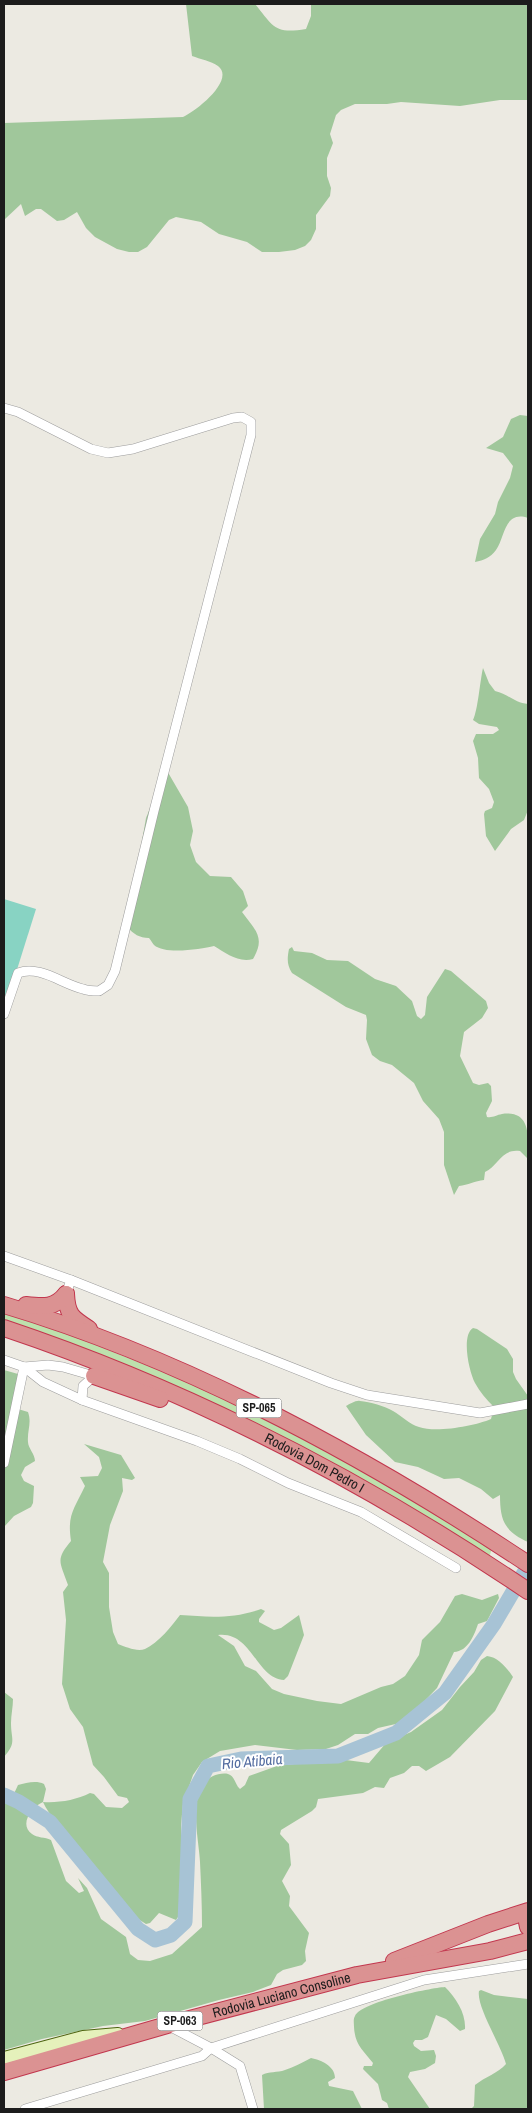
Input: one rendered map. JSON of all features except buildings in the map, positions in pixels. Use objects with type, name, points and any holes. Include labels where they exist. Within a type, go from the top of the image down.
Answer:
[{"type":"highway","points":[[4,1303],[44,1307],[55,1305],[69,1287]]},
{"type":"highway","points":[[69,1287],[68,1311],[74,1319],[111,1342]]},
{"type":"highway","name":"Rodovia Dom Pedro I","points":[[4,1303],[111,1342],[192,1376],[274,1415],[361,1462],[498,1543],[528,1564]]},
{"type":"highway","name":"Rodovia Dom Pedro I","points":[[4,1328],[63,1349],[179,1396],[294,1450],[379,1496],[528,1591]]},
{"type":"highway","points":[[94,1376],[177,1405],[294,1450]]},
{"type":"highway","name":"Rodovia Luciano Consoline","points":[[357,1975],[488,1924],[528,1911]]},
{"type":"highway","points":[[528,1918],[528,1927]]},
{"type":"highway","name":"Rodovia Luciano Consoline","points":[[4,2072],[86,2042],[143,2032],[167,2024],[357,1975],[490,1951],[528,1941]]},
{"type":"main road","points":[[4,2058],[86,2042]]},
{"type":"street","points":[[4,408],[18,412],[91,448],[108,453],[133,448],[233,418],[242,417],[251,422],[251,435],[154,811],[115,971],[108,985],[100,991],[84,990],[39,972],[27,970],[18,973],[4,1014]]},
{"type":"street","points":[[4,1256],[69,1287],[367,1395],[480,1413],[528,1404]]},
{"type":"street","points":[[4,1360],[24,1367],[42,1382],[82,1400],[197,1441],[240,1459],[288,1483],[361,1512],[456,1568]]},
{"type":"street","points":[[24,1367],[48,1365],[63,1367],[94,1376]]},
{"type":"street","points":[[4,1463],[24,1367]]},
{"type":"street","points":[[82,1400],[83,1386],[94,1376]]},
{"type":"street","points":[[25,2109],[202,2056],[211,2048],[424,1980],[528,1964]]},
{"type":"street","points":[[167,2024],[240,2066],[253,2109]]},
{"type":"green space","points":[[186,4],[255,4],[276,27],[295,30],[306,29],[311,16],[311,4],[528,4],[528,100],[500,100],[460,106],[401,102],[355,104],[341,110],[336,115],[330,134],[333,143],[327,158],[327,176],[331,188],[330,196],[316,215],[316,229],[311,240],[305,246],[295,250],[262,252],[247,242],[219,234],[201,222],[176,217],[169,220],[147,247],[138,252],[117,249],[95,237],[86,228],[77,212],[64,220],[57,221],[41,209],[36,209],[25,216],[21,204],[4,220],[4,123],[183,117],[212,95],[222,79],[222,72],[215,64],[192,56]]},
{"type":"green space","points":[[520,415],[528,416],[528,518],[514,518],[510,521],[494,553],[487,558],[475,562],[480,539],[495,514],[513,466],[503,453],[486,448],[503,437],[511,419]]},
{"type":"green space","points":[[483,668],[489,683],[495,691],[528,704],[528,810],[524,820],[511,829],[495,851],[486,836],[484,814],[485,811],[492,808],[494,802],[489,789],[479,778],[478,758],[473,741],[476,734],[493,734],[499,730],[497,727],[479,724],[473,720]]},
{"type":"green space","points":[[166,769],[188,807],[193,831],[190,845],[196,862],[210,876],[231,877],[243,891],[248,906],[242,912],[255,929],[259,939],[259,945],[253,959],[242,960],[214,946],[201,949],[166,950],[159,948],[149,938],[137,935],[127,927],[146,818]]},
{"type":"green space","points":[[292,947],[294,951],[312,953],[327,960],[348,961],[375,979],[396,986],[412,1001],[417,1016],[421,1019],[425,1015],[427,997],[445,969],[451,971],[486,1001],[488,1008],[482,1018],[464,1032],[460,1056],[473,1083],[479,1085],[488,1083],[491,1086],[492,1101],[486,1113],[487,1117],[512,1114],[519,1116],[523,1121],[528,1134],[528,1159],[520,1151],[509,1152],[485,1172],[484,1180],[459,1186],[454,1195],[444,1165],[444,1132],[439,1119],[423,1101],[414,1083],[392,1065],[380,1061],[372,1055],[366,1039],[366,1015],[346,1007],[292,973],[288,959],[289,949]]},
{"type":"green space","points":[[4,1311],[41,1323],[203,1388],[341,1458],[492,1548],[489,1558],[382,1492],[4,1323]]},
{"type":"green space","points":[[473,1328],[507,1349],[513,1359],[513,1372],[516,1379],[528,1396],[528,1542],[514,1534],[505,1524],[501,1511],[500,1495],[493,1499],[481,1489],[459,1478],[444,1479],[418,1467],[395,1462],[366,1435],[346,1406],[358,1401],[377,1404],[393,1411],[415,1426],[426,1429],[455,1428],[491,1419],[494,1407],[475,1383],[470,1371],[467,1338]]},
{"type":"green space","points":[[4,1370],[18,1374],[22,1384],[18,1409],[28,1412],[30,1420],[28,1444],[35,1461],[25,1467],[21,1475],[24,1481],[34,1486],[33,1503],[31,1507],[14,1516],[4,1527]]},
{"type":"green space","points":[[84,1444],[121,1455],[135,1478],[132,1480],[122,1478],[123,1491],[110,1525],[103,1562],[109,1573],[109,1607],[113,1632],[118,1644],[132,1649],[145,1649],[155,1643],[180,1615],[231,1616],[261,1609],[265,1611],[259,1622],[274,1630],[281,1628],[299,1615],[304,1635],[288,1676],[284,1680],[275,1678],[267,1672],[239,1640],[229,1636],[218,1635],[234,1646],[245,1666],[256,1671],[272,1689],[284,1694],[341,1704],[381,1687],[393,1684],[405,1676],[419,1655],[422,1640],[440,1622],[455,1596],[462,1594],[482,1600],[498,1594],[499,1598],[487,1621],[478,1624],[467,1646],[454,1652],[437,1688],[415,1711],[400,1723],[378,1728],[368,1734],[355,1734],[338,1745],[326,1749],[297,1750],[255,1745],[220,1751],[202,1762],[193,1775],[183,1804],[181,1825],[183,1897],[180,1914],[176,1920],[159,1913],[150,1923],[146,1924],[135,1917],[99,1876],[43,1802],[79,1798],[90,1793],[94,1794],[106,1807],[122,1808],[129,1802],[127,1798],[118,1796],[93,1765],[83,1727],[70,1709],[62,1684],[66,1620],[63,1592],[68,1585],[60,1561],[71,1541],[71,1518],[85,1486],[80,1477],[98,1476],[102,1468],[99,1457]]},
{"type":"green space","points":[[487,1656],[498,1661],[513,1677],[495,1711],[450,1757],[426,1771],[419,1766],[412,1766],[404,1773],[390,1778],[384,1788],[375,1787],[363,1793],[318,1799],[316,1807],[312,1811],[281,1830],[280,1834],[289,1844],[291,1865],[282,1881],[290,1896],[289,1906],[309,1933],[305,1951],[306,1961],[302,1965],[283,1970],[277,1974],[271,1985],[253,1992],[145,2021],[103,2026],[42,2039],[4,2050],[4,1802],[12,1798],[18,1785],[34,1782],[44,1784],[46,1789],[43,1802],[35,1807],[28,1816],[26,1825],[28,1830],[34,1835],[51,1840],[66,1881],[79,1893],[84,1891],[78,1878],[87,1888],[101,1919],[126,1937],[130,1954],[138,1960],[150,1961],[172,1954],[202,1927],[196,1815],[199,1792],[205,1782],[215,1775],[228,1774],[240,1789],[245,1785],[249,1776],[277,1766],[338,1759],[369,1763],[386,1743],[411,1732],[442,1710],[474,1672],[481,1660]]},
{"type":"green space","points":[[4,1692],[13,1699],[12,1744],[4,1757]]},
{"type":"green space","points":[[445,1987],[460,2006],[464,2017],[465,2029],[460,2031],[446,2019],[436,2015],[428,2037],[422,2040],[415,2040],[413,2043],[421,2051],[434,2050],[436,2056],[435,2063],[425,2069],[410,2072],[408,2077],[430,2109],[389,2109],[387,2103],[382,2100],[378,2084],[363,2069],[364,2066],[372,2066],[373,2063],[360,2047],[356,2038],[354,2017],[360,2011],[382,2001]]},
{"type":"green space","points":[[479,1991],[494,1995],[528,1999],[528,2109],[471,2109],[474,2106],[475,2085],[506,2064],[481,2006]]},
{"type":"green space","points":[[311,2058],[323,2062],[333,2070],[335,2078],[328,2082],[329,2086],[353,2091],[362,2109],[264,2109],[262,2075],[285,2070]]},
{"type":"shaded area","points":[[4,899],[36,909],[4,1011]]},
{"type":"waterway","name":"Rio Atibaia","points":[[4,1795],[19,1802],[50,1822],[138,1929],[155,1940],[171,1935],[185,1922],[190,1799],[208,1766],[241,1759],[338,1756],[396,1733],[445,1693],[494,1624],[528,1566]]}]
